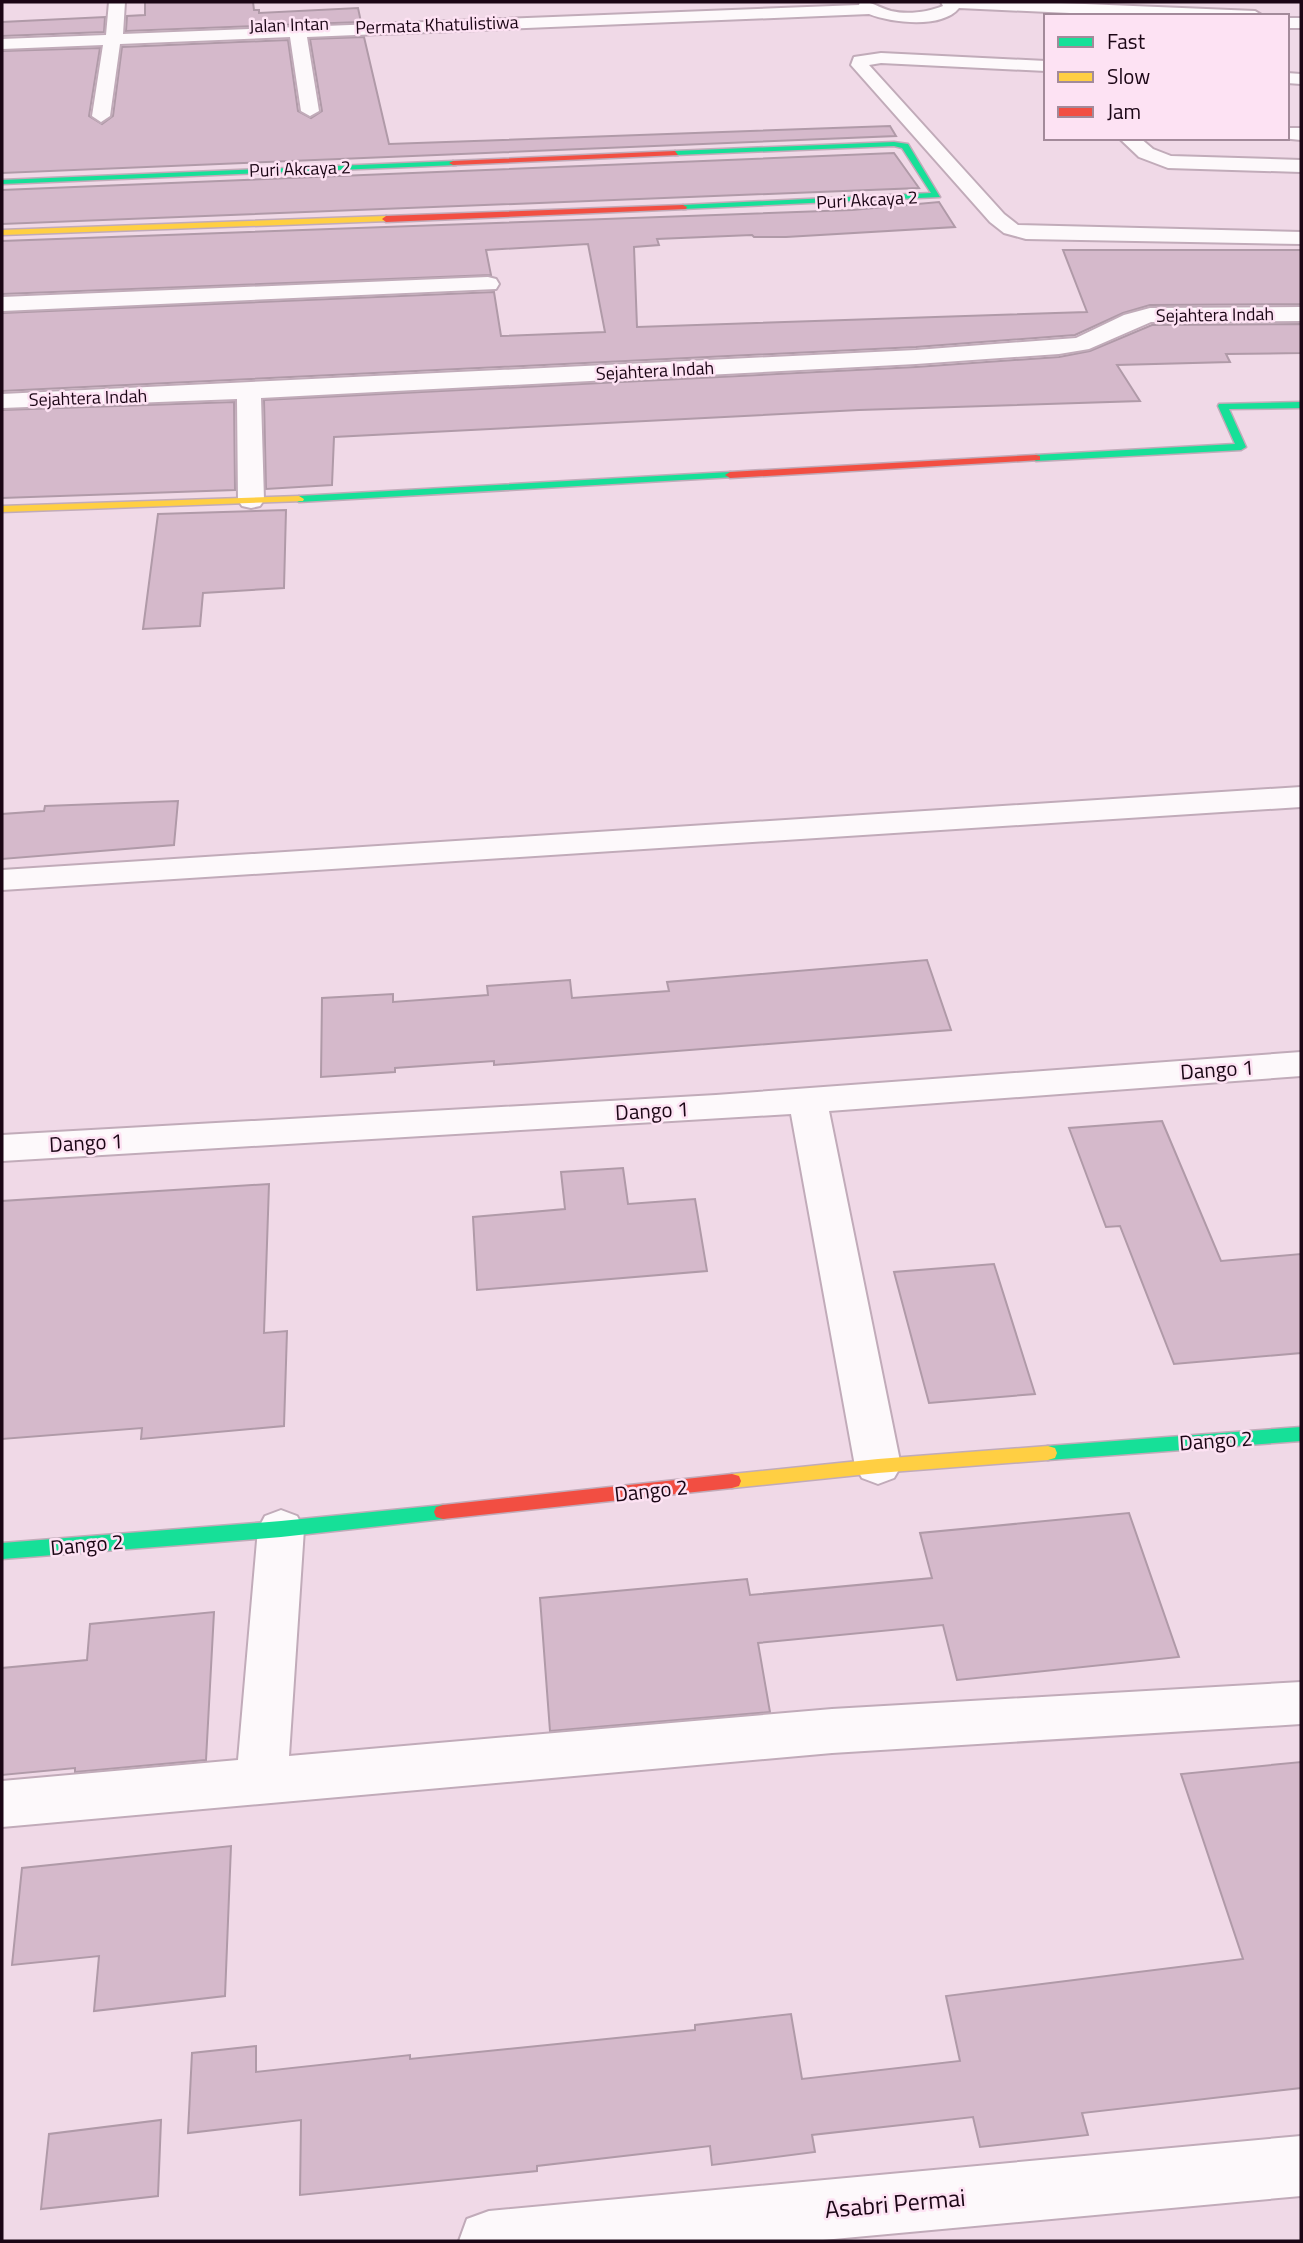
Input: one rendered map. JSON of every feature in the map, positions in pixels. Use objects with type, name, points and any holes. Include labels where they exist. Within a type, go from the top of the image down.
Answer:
[{"type":"street","points":[[101,116],[117,2]]},
{"type":"street","points":[[816,4],[829,27]]},
{"type":"street","name":"Permata Khatulistiwa","points":[[2,44],[293,23],[816,4],[870,5],[891,15],[917,16],[941,13],[950,4],[1108,10]]},
{"type":"street","points":[[1108,10],[1129,14]]},
{"type":"street","points":[[1108,10],[1206,14]]},
{"type":"street","points":[[293,23],[310,111]]},
{"type":"street","points":[[2,36],[114,36]]},
{"type":"street","points":[[846,43],[864,59],[1044,66]]},
{"type":"street","points":[[864,59],[860,61],[860,65],[877,86],[997,218],[1011,229],[1026,233],[1051,234],[1301,239]]},
{"type":"street","points":[[1130,140],[1146,153],[1168,162],[1301,166]]},
{"type":"street","name":"Puri Akcaya 2","points":[[2,182],[894,144],[905,146],[937,195],[852,201],[2,233]]},
{"type":"street","points":[[2,304],[488,284]]},
{"type":"street","name":"Sejahtera Indah","points":[[2,401],[916,357],[1081,344],[1132,320],[1150,315],[1301,314]]},
{"type":"street","points":[[249,391],[251,500]]},
{"type":"street","points":[[2,509],[343,497],[1241,447],[1223,406],[1301,405]]},
{"type":"street","points":[[2,880],[1301,797]]},
{"type":"street","name":"Dango 1","points":[[2,1148],[808,1100],[1301,1064]]},
{"type":"street","points":[[808,1100],[878,1466]]},
{"type":"street","name":"Dango 2","points":[[2,1552],[281,1529],[878,1466],[1301,1434]]},
{"type":"street","points":[[262,1782],[281,1529]]},
{"type":"street","points":[[2,1804],[832,1731],[1301,1703]]},
{"type":"street","name":"Asabri Permai","points":[[489,2241],[1301,2166]]},
{"type":"building","points":[[145,2],[253,2],[254,10],[259,10],[259,13],[358,8],[361,22],[126,31],[127,16],[145,15]]},
{"type":"building","points":[[105,17],[104,32],[2,36],[2,22]]},
{"type":"building","points":[[364,37],[389,144],[890,126],[896,136],[2,173],[2,51],[100,48],[89,116],[102,124],[113,116],[122,47],[288,40],[298,111],[311,118],[322,111],[310,39]]},
{"type":"building","points":[[894,153],[919,188],[2,224],[2,190]]},
{"type":"building","points":[[939,202],[955,227],[786,237],[752,235],[657,239],[659,245],[634,247],[637,327],[1087,312],[1063,250],[1301,250],[1301,304],[1150,305],[1123,313],[1075,335],[916,347],[2,391],[2,313],[494,292],[501,336],[605,332],[588,244],[486,250],[491,275],[2,294],[2,241],[852,210]]},
{"type":"building","points":[[1301,324],[1301,353],[1226,354],[1230,362],[1117,365],[1140,401],[859,410],[334,437],[332,485],[266,489],[264,400],[916,367],[1059,357],[1090,351],[1152,325]]},
{"type":"building","points":[[234,402],[235,490],[2,498],[2,410]]},
{"type":"building","points":[[286,510],[284,588],[203,593],[200,626],[143,629],[158,514]]},
{"type":"building","points":[[178,801],[174,845],[2,859],[2,814],[44,811],[45,806]]},
{"type":"building","points":[[927,960],[951,1030],[494,1065],[494,1061],[395,1068],[395,1072],[321,1077],[322,998],[393,994],[393,1002],[488,995],[487,986],[570,980],[572,998],[669,991],[667,982]]},
{"type":"building","points":[[1162,1121],[1221,1261],[1301,1254],[1301,1353],[1174,1364],[1120,1226],[1106,1227],[1069,1128]]},
{"type":"building","points":[[623,1168],[628,1204],[695,1199],[707,1271],[477,1290],[473,1217],[565,1209],[561,1172]]},
{"type":"building","points":[[269,1184],[264,1333],[287,1331],[284,1426],[141,1439],[142,1428],[2,1439],[2,1201]]},
{"type":"building","points":[[994,1264],[1035,1394],[929,1403],[894,1272]]},
{"type":"building","points":[[1129,1513],[1179,1657],[957,1680],[943,1625],[758,1643],[770,1712],[550,1731],[540,1598],[747,1579],[750,1595],[932,1578],[920,1533]]},
{"type":"building","points":[[214,1612],[206,1760],[75,1772],[75,1768],[2,1775],[2,1668],[87,1660],[90,1624]]},
{"type":"building","points":[[1301,1762],[1301,2088],[1082,2113],[1088,2135],[980,2147],[973,2117],[812,2135],[815,2152],[712,2165],[710,2146],[537,2166],[537,2171],[300,2195],[301,2120],[188,2133],[192,2053],[256,2046],[256,2072],[410,2055],[410,2059],[695,2030],[695,2025],[791,2014],[802,2079],[960,2061],[946,1996],[1243,1959],[1181,1774]]},
{"type":"building","points":[[231,1846],[225,1996],[94,2011],[99,1956],[12,1965],[22,1868]]},
{"type":"building","points":[[161,2120],[158,2196],[41,2209],[49,2134]]},
{"type":"traffic: fast","points":[[675,153],[894,144],[905,146],[937,195],[683,207]]},
{"type":"traffic: fast","points":[[2,182],[453,163]]},
{"type":"traffic: fast","points":[[1036,458],[1241,447],[1223,406],[1301,405]]},
{"type":"traffic: fast","points":[[299,499],[730,475]]},
{"type":"traffic: fast","points":[[1048,1453],[1301,1434]]},
{"type":"traffic: fast","points":[[2,1551],[281,1529],[443,1512]]},
{"type":"traffic: slow","points":[[2,233],[386,219]]},
{"type":"traffic: slow","points":[[2,509],[299,499]]},
{"type":"traffic: slow","points":[[732,1481],[1048,1453]]},
{"type":"traffic: jam","points":[[453,163],[675,153]]},
{"type":"traffic: jam","points":[[386,219],[683,207]]},
{"type":"traffic: jam","points":[[730,475],[1036,458]]},
{"type":"traffic: jam","points":[[443,1512],[732,1481]]}]
